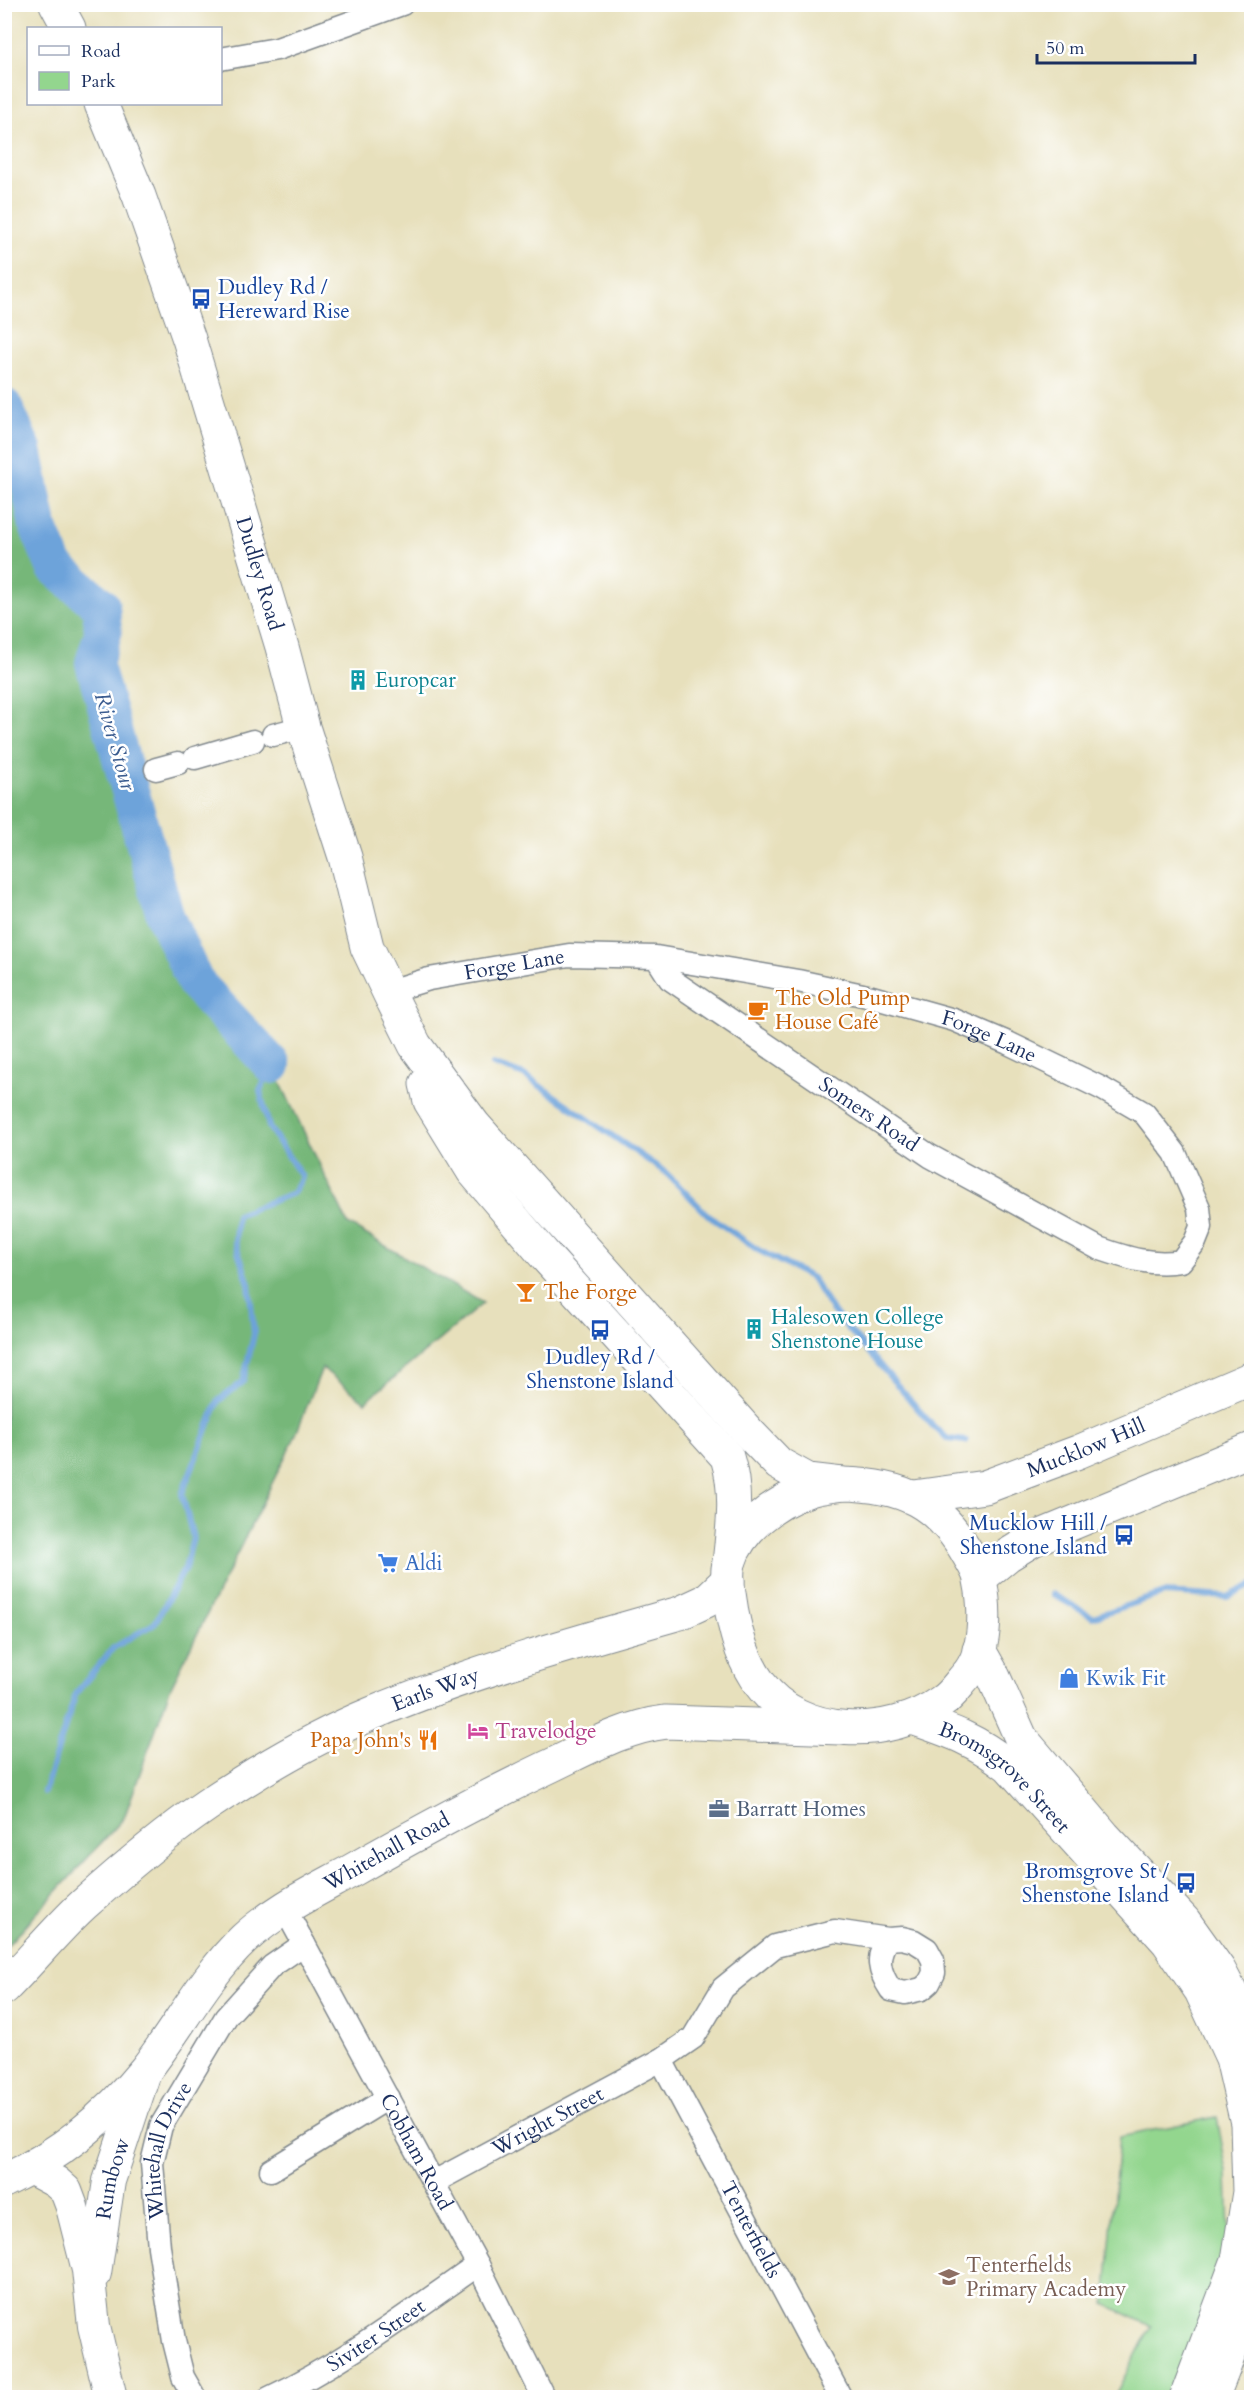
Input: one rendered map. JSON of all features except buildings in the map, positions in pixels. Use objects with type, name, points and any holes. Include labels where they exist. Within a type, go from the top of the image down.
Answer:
[{"type":"main road","points":[[56,4],[68,27]]},
{"type":"main road","name":"Dudley Road","points":[[101,105],[139,196],[189,339],[282,647],[276,734],[345,857],[367,947],[415,1045]]},
{"type":"main road","points":[[415,1045],[474,1125],[749,1433],[780,1464],[808,1480],[863,1484],[914,1497],[938,1513],[969,1555],[980,1578],[984,1614],[974,1667],[943,1701],[912,1719],[885,1726],[840,1728],[809,1719],[790,1710],[774,1700],[760,1685],[749,1668],[739,1644],[728,1571],[735,1506],[732,1473],[727,1457],[547,1258],[473,1171],[430,1101],[415,1045]]},
{"type":"main road","name":"Mucklow Hill","points":[[914,1497],[986,1487],[1078,1452],[1251,1378]]},
{"type":"main road","points":[[980,1578],[1008,1555],[1034,1539],[1251,1449]]},
{"type":"main road","name":"Earls Way","points":[[4,1988],[82,1906],[148,1849],[206,1805],[285,1756],[372,1713],[407,1700],[509,1663],[680,1613],[706,1601],[728,1571],[749,1529],[770,1510],[787,1499],[808,1490],[843,1484]]},
{"type":"main road","name":"Bromsgrove Street","points":[[979,1650],[992,1673],[1021,1738],[1104,1836],[1184,1921],[1210,1981]]},
{"type":"main road","name":"Bromsgrove Street","points":[[912,1719],[962,1735],[986,1748],[1009,1766],[1168,1942],[1210,1981]]},
{"type":"main road","name":"Whitehall Road","points":[[17,2175],[85,2131],[119,2099],[146,2068],[211,1978],[244,1939],[285,1909],[437,1822],[622,1732],[648,1724],[666,1722],[840,1728]]},
{"type":"main road","points":[[1210,1981],[1251,2033]]},
{"type":"main road","points":[[1186,2397],[1238,2260],[1249,2192],[1245,2112],[1210,1981]]},
{"type":"main road","points":[[1212,2397],[1251,2295]]},
{"type":"street","points":[[222,59],[277,48],[399,5]]},
{"type":"street","points":[[156,769],[276,734]]},
{"type":"street","name":"Forge Lane","points":[[390,995],[403,987],[429,979],[569,955],[656,957],[798,981],[872,997],[954,1020],[1008,1042],[1101,1088],[1144,1113],[1176,1153],[1199,1208],[1201,1227],[1195,1242],[1182,1261],[1160,1264]]},
{"type":"street","name":"Somers Road","points":[[656,957],[670,979],[930,1156],[1098,1248],[1126,1258],[1160,1264]]},
{"type":"street","name":"Cobham Road","points":[[285,1909],[434,2182],[544,2397]]},
{"type":"street","name":"Wright Street","points":[[434,2182],[661,2060],[693,2038],[723,1988],[776,1946],[835,1931],[888,1939]]},
{"type":"street","name":"Whitehall Drive","points":[[195,2397],[183,2377],[174,2341],[159,2247],[152,2163],[161,2126],[226,2017],[272,1966],[304,1944]]},
{"type":"street","name":"Tenterfields","points":[[661,2060],[841,2397]]},
{"type":"street","name":"Rumbow","points":[[92,2293],[109,2181],[146,2068]]},
{"type":"street","points":[[271,2170],[388,2098]]},
{"type":"street","name":"Rumbow","points":[[17,2175],[56,2182],[66,2191],[72,2207],[92,2293],[94,2326],[111,2397]]},
{"type":"street","name":"Siviter Street","points":[[270,2397],[290,2388],[363,2344],[478,2265]]},
{"type":"green space","points":[[5,407],[23,450],[38,526],[55,567],[78,569],[103,586],[107,668],[146,810],[166,918],[195,982],[272,1065],[348,1224],[483,1303],[365,1402],[322,1368],[294,1439],[170,1689],[124,1818],[5,1948]]},
{"type":"green space","points":[[1217,2117],[1227,2172],[1229,2238],[1174,2397],[1114,2397],[1151,2326],[1105,2304],[1119,2137]]},
{"type":"waterway","name":"River Stour","points":[[4,407],[23,450],[38,526],[55,567],[101,606],[103,633],[94,663],[166,918],[195,982],[272,1065]]},
{"type":"waterway","points":[[493,1064],[524,1075],[665,1172],[709,1216],[758,1250],[812,1278],[831,1309],[932,1425],[948,1439],[966,1441]]},
{"type":"waterway","points":[[44,1792],[76,1693],[113,1648],[155,1623],[185,1568],[193,1538],[182,1494],[218,1401],[243,1382],[254,1334],[249,1284],[235,1242],[237,1215],[293,1193],[302,1177],[269,1127],[260,1091],[272,1065]]},
{"type":"waterway","points":[[1052,1594],[1093,1617],[1164,1593],[1228,1597],[1252,1585]]},
{"type":"place","name":"Dudley Rd / Hereward Rise","points":[[201,299]]},
{"type":"place","name":"Europcar","points":[[358,680]]},
{"type":"place","name":"The Old Pump House Café","points":[[758,1010]]},
{"type":"place","name":"The Forge","points":[[526,1292]]},
{"type":"place","name":"Halesowen College Shenstone House","points":[[754,1329]]},
{"type":"place","name":"Dudley Rd / Shenstone Island","points":[[600,1330]]},
{"type":"place","name":"Mucklow Hill / Shenstone Island","points":[[1124,1535]]},
{"type":"place","name":"Aldi","points":[[388,1563]]},
{"type":"place","name":"Kwik Fit","points":[[1069,1678]]},
{"type":"place","name":"Travelodge","points":[[478,1731]]},
{"type":"place","name":"Papa John's","points":[[428,1740]]},
{"type":"place","name":"Barratt Homes","points":[[719,1809]]},
{"type":"place","name":"Bromsgrove St / Shenstone Island","points":[[1186,1883]]},
{"type":"place","name":"Tenterfields Primary Academy","points":[[949,2277]]}]
